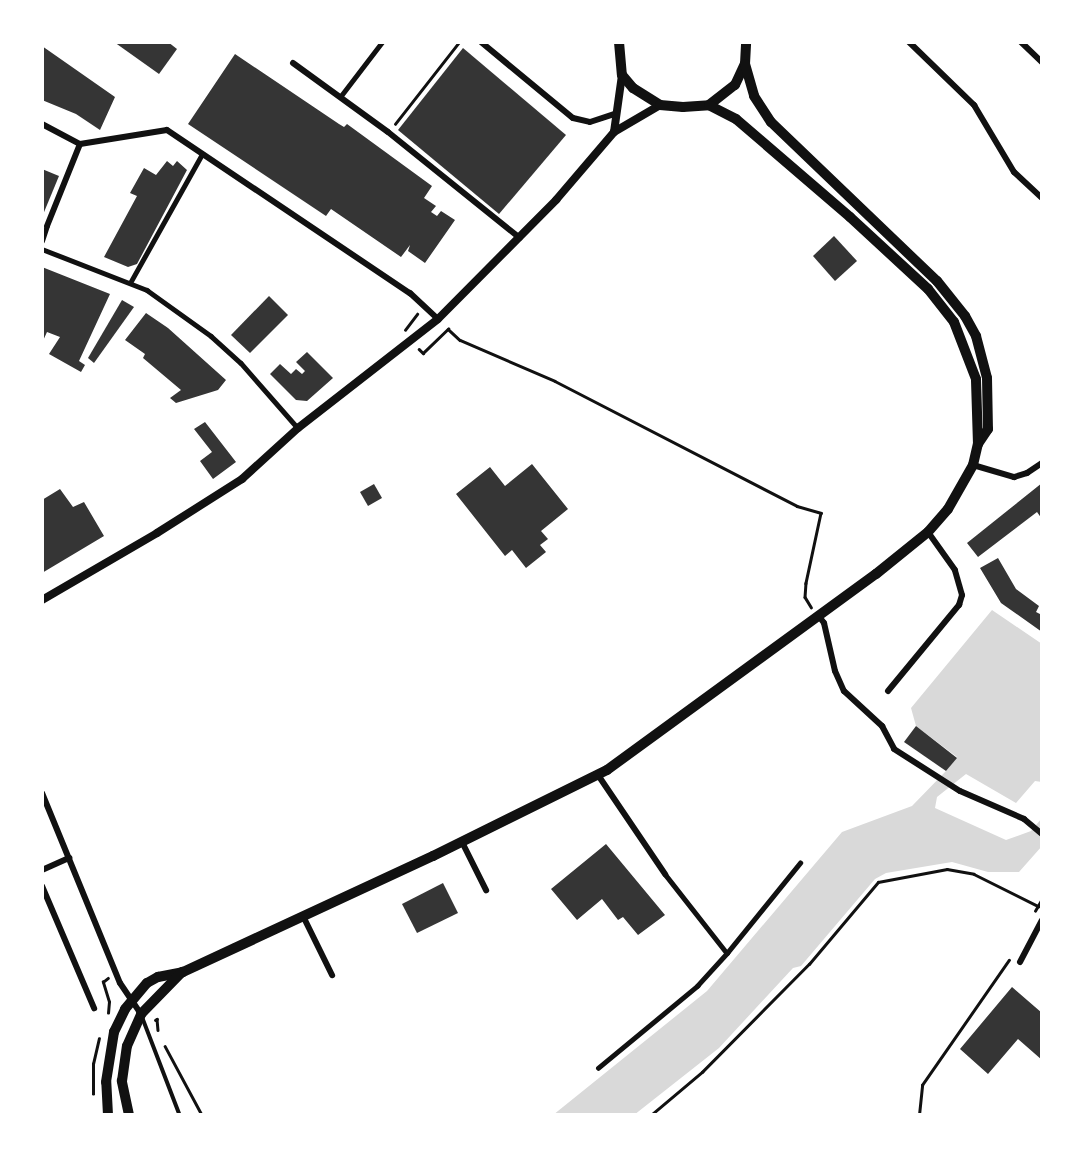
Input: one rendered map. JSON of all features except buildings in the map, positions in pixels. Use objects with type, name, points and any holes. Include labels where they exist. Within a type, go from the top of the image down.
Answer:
[{"type":"main road","points":[[108,1115],[108,1053],[119,1020],[140,989],[158,977],[183,972],[462,842],[598,775],[705,701],[929,532],[948,509],[973,465],[978,444],[976,379],[964,340],[945,308],[850,216],[736,119],[709,105],[660,105],[638,92],[622,75],[619,42]]},
{"type":"main road","points":[[746,42],[745,64],[754,96],[771,122],[937,281],[965,316],[976,336],[987,378],[988,429],[978,444]]},
{"type":"main road","points":[[709,105],[735,85],[745,64]]},
{"type":"main road","points":[[129,1115],[122,1081],[123,1062],[141,1014],[183,972]]},
{"type":"street","points":[[340,97],[382,42]]},
{"type":"street","points":[[481,42],[573,118],[590,122],[615,114]]},
{"type":"street","points":[[909,42],[974,104],[1014,172],[1042,198]]},
{"type":"street","points":[[1021,42],[1042,62]]},
{"type":"street","points":[[293,63],[388,132],[520,238]]},
{"type":"street","points":[[614,132],[622,75]]},
{"type":"street","points":[[42,600],[242,479],[298,428],[438,319],[520,238],[614,132],[660,105]]},
{"type":"street","points":[[42,124],[80,144],[167,130],[411,293],[438,319]]},
{"type":"street","points":[[42,241],[80,144]]},
{"type":"street","points":[[130,283],[203,153]]},
{"type":"street","points":[[42,249],[147,290],[211,336],[241,363],[298,428]]},
{"type":"street","points":[[973,465],[1014,477],[1027,473],[1042,463]]},
{"type":"street","points":[[888,691],[959,605],[962,595],[955,570],[929,532]]},
{"type":"street","points":[[818,615],[824,623],[835,671],[844,691],[881,726],[904,758],[935,772],[956,788],[1031,824],[1042,834]]},
{"type":"street","points":[[598,775],[665,874],[727,953]]},
{"type":"street","points":[[42,793],[120,983],[130,1002],[141,1014]]},
{"type":"street","points":[[462,842],[486,890]]},
{"type":"street","points":[[42,870],[69,858]]},
{"type":"street","points":[[598,1068],[698,986],[800,863]]},
{"type":"street","points":[[42,886],[94,1008]]},
{"type":"street","points":[[303,916],[332,975]]},
{"type":"street","points":[[1020,962],[1042,920]]},
{"type":"lane","points":[[141,1014],[180,1115]]},
{"type":"path","points":[[388,132],[459,42]]},
{"type":"path","points":[[408,334],[404,330],[418,312]]},
{"type":"path","points":[[418,348],[423,352],[448,329],[460,340],[555,381],[797,506],[821,513],[806,583],[805,597],[810,605]]},
{"type":"path","points":[[650,1115],[702,1072],[809,964],[878,882],[947,869],[974,874],[1038,906]]},
{"type":"path","points":[[1033,916],[1042,899]]},
{"type":"path","points":[[919,1115],[922,1085],[1011,956]]},
{"type":"path","points":[[157,1019],[161,1038],[202,1115]]},
{"type":"shaded area","points":[[992,610],[1042,644],[1042,782],[1035,781],[1016,803],[966,774],[937,797],[935,808],[1006,840],[1031,831],[1042,818],[1042,846],[1019,872],[988,872],[952,862],[886,873],[875,879],[801,966],[793,968],[719,1048],[634,1115],[553,1115],[707,991],[842,832],[912,806],[946,771],[957,757],[916,726],[911,708]]}]
